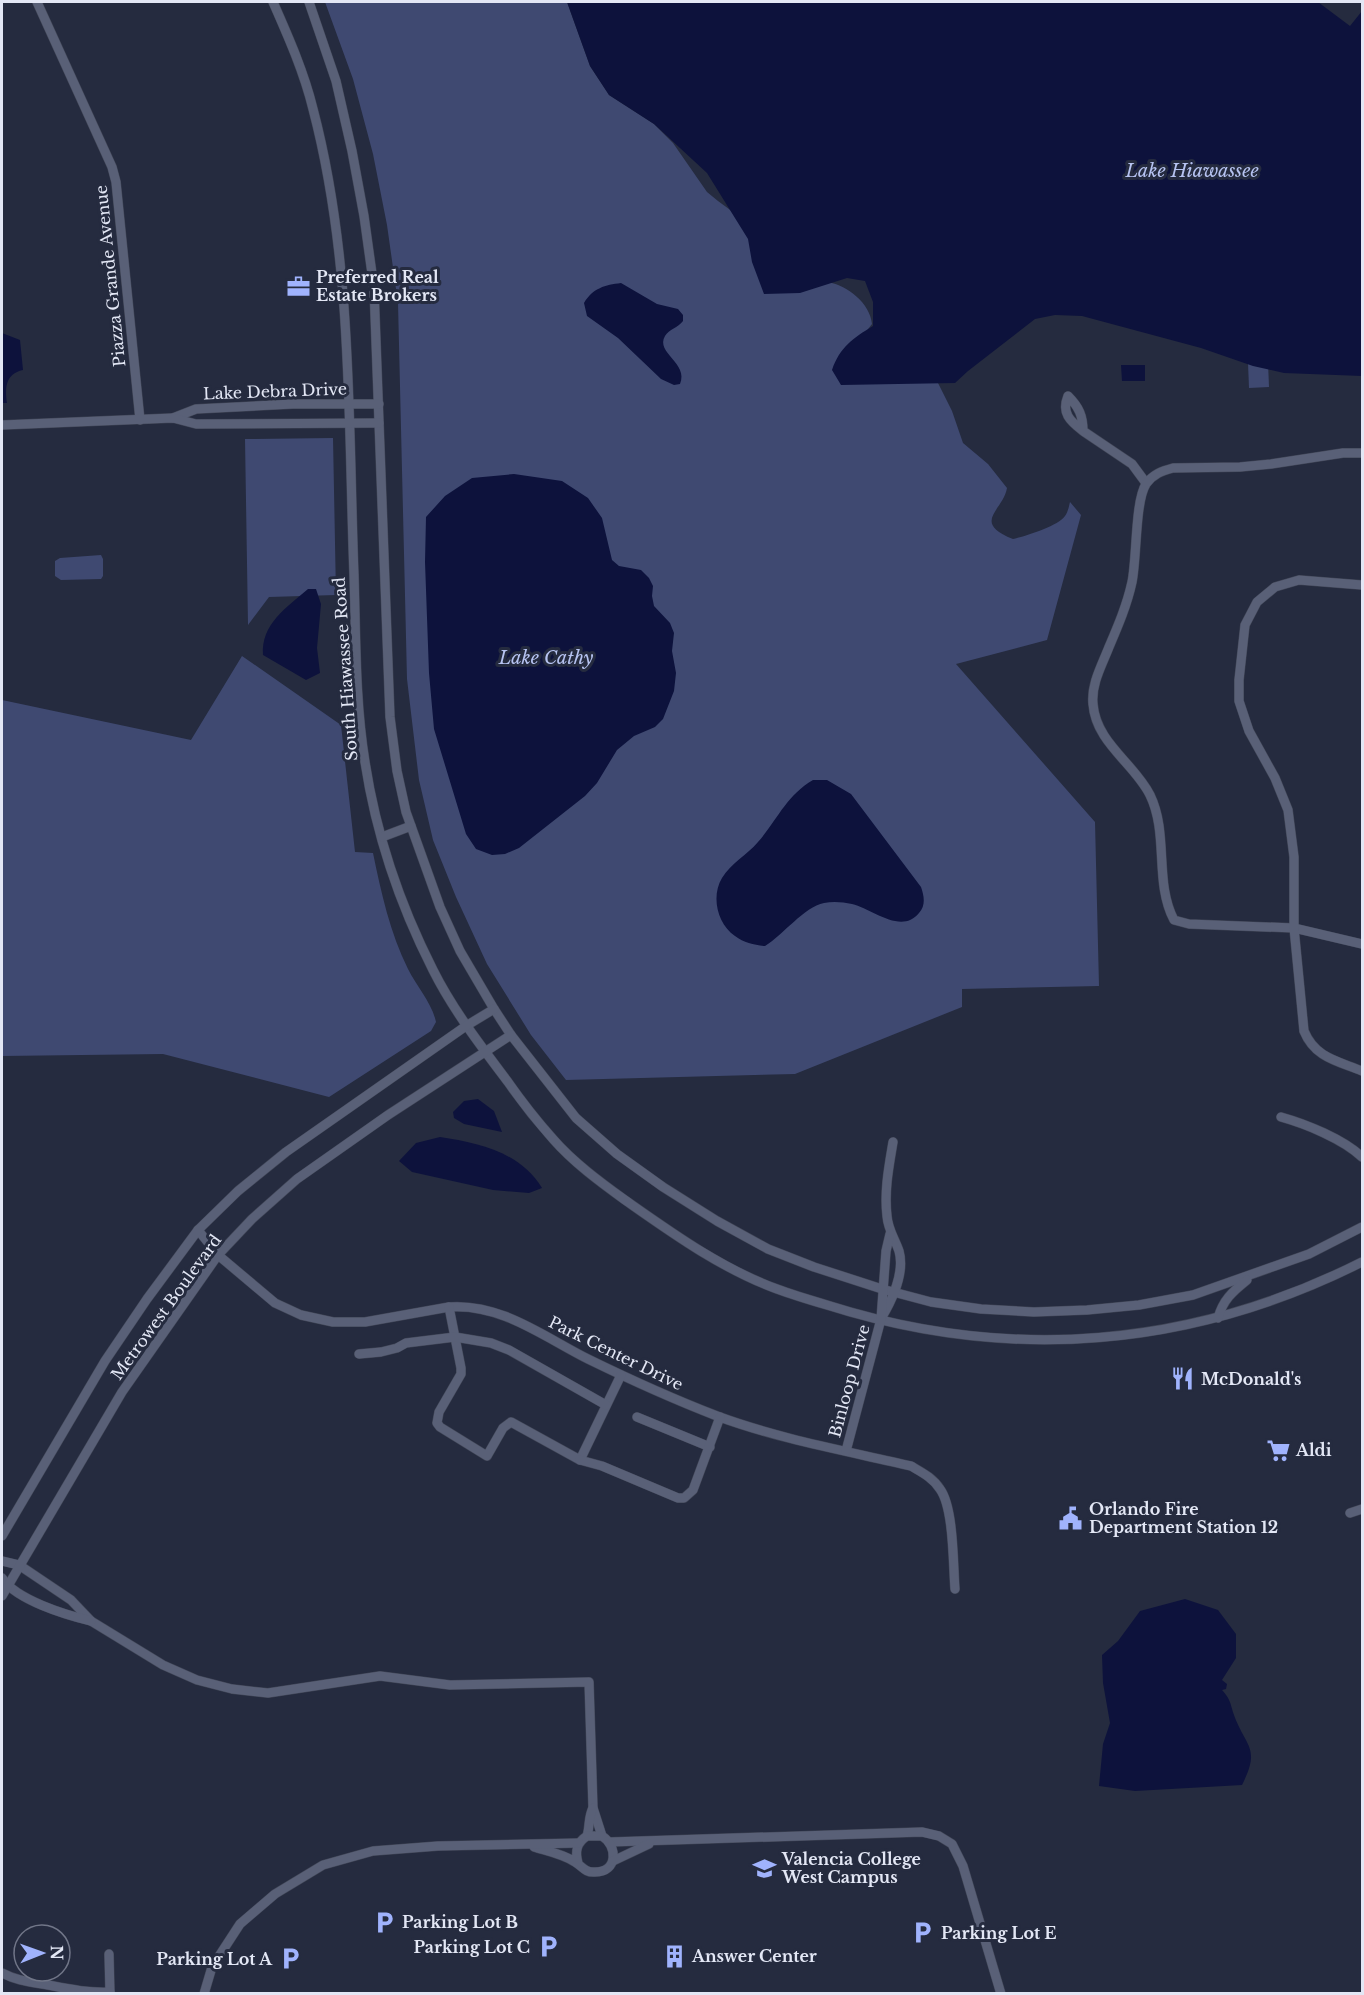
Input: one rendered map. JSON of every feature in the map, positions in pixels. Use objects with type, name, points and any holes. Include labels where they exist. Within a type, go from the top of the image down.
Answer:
[{"type":"street","name":"Piazza Grande Avenue","points":[[38,2],[112,167],[116,182],[140,420]]},
{"type":"street","name":"South Hiawassee Road","points":[[273,2],[309,96],[335,219],[343,291],[358,694],[365,762],[382,837],[402,902],[434,972],[466,1026],[556,1143],[605,1186],[663,1227],[724,1264],[775,1288],[836,1308],[923,1330],[969,1336],[1055,1339],[1134,1335],[1218,1318],[1314,1286],[1362,1262]]},
{"type":"street","points":[[309,2],[336,81],[364,216],[374,288],[390,717],[397,771],[411,826],[440,907],[460,951],[511,1035],[576,1118],[617,1154],[663,1187],[717,1221],[768,1249],[814,1267],[895,1293],[931,1302],[981,1309],[1034,1312],[1087,1310],[1139,1305],[1193,1295],[1309,1254],[1362,1227]]},
{"type":"street","name":"Lake Debra Drive","points":[[2,425],[173,418],[196,409],[348,403],[379,404]]},
{"type":"street","points":[[253,406],[253,424]]},
{"type":"street","name":"Lake Debra Drive","points":[[173,418],[196,424],[379,423]]},
{"type":"street","points":[[1083,431],[1132,464],[1146,483]]},
{"type":"street","points":[[1362,453],[1342,453],[1240,467],[1173,468],[1159,472],[1146,483],[1140,500],[1132,581],[1125,609],[1095,681],[1092,703],[1096,721],[1107,741],[1149,794],[1158,814],[1166,905],[1174,920],[1189,924],[1294,928],[1362,944]]},
{"type":"street","points":[[1362,585],[1299,580],[1275,587],[1257,602],[1245,625],[1239,680],[1239,701],[1249,731],[1275,778],[1288,810],[1294,857],[1294,928],[1304,1031],[1309,1042],[1319,1053],[1362,1071]]},
{"type":"street","points":[[382,837],[411,826]]},
{"type":"street","name":"Metrowest Boulevard","points":[[2,1536],[105,1361],[198,1230],[238,1191],[286,1152],[466,1026],[494,1009]]},
{"type":"street","name":"Metrowest Boulevard","points":[[2,1596],[4,1582],[19,1566],[123,1392],[218,1255],[252,1219],[297,1179],[388,1115],[511,1035]]},
{"type":"street","points":[[1281,1117],[1316,1130],[1357,1152],[1362,1158]]},
{"type":"street","points":[[880,1319],[895,1293],[900,1264],[899,1253],[890,1234],[886,1201],[893,1142]]},
{"type":"street","name":"Park Center Drive","points":[[198,1230],[218,1255],[275,1304],[301,1315],[333,1322],[365,1322],[449,1306],[492,1311],[520,1322],[656,1392],[720,1417],[779,1435],[911,1466],[928,1475],[942,1490],[948,1506],[955,1589]]},
{"type":"street","points":[[880,1319],[886,1251],[890,1234]]},
{"type":"street","points":[[1218,1318],[1221,1305],[1230,1293],[1253,1275]]},
{"type":"street","points":[[449,1306],[461,1374],[439,1412],[437,1423],[487,1456],[503,1428],[511,1422],[580,1460],[602,1466],[678,1498],[684,1498],[693,1490],[720,1417]]},
{"type":"street","name":"Binloop Drive","points":[[846,1451],[880,1319]]},
{"type":"street","points":[[359,1354],[398,1348],[406,1343],[455,1337],[491,1343],[509,1350],[606,1405]]},
{"type":"street","points":[[580,1460],[621,1375]]},
{"type":"street","points":[[637,1417],[710,1447]]},
{"type":"street","points":[[1350,1513],[1362,1509]]},
{"type":"street","points":[[2,1561],[19,1566],[71,1600],[91,1621],[163,1665],[196,1680],[232,1689],[268,1693],[380,1676],[450,1685],[589,1682],[593,1808],[602,1836],[610,1842],[614,1852],[613,1861]]},
{"type":"street","points":[[4,1582],[60,1614],[91,1621]]},
{"type":"street","points":[[578,1863],[576,1854],[579,1843],[587,1836],[593,1808]]},
{"type":"street","points":[[610,1842],[922,1832],[939,1836],[952,1844],[963,1866],[1001,1994]]},
{"type":"street","points":[[587,1836],[602,1836]]},
{"type":"street","points":[[529,1845],[561,1855],[578,1863],[585,1870],[596,1873],[607,1869],[613,1861],[660,1840]]},
{"type":"street","points":[[204,1994],[212,1967],[240,1924],[275,1894],[323,1865],[373,1851],[445,1846],[579,1843]]},
{"type":"street","points":[[2,1973],[18,1980],[59,1988],[110,1993],[109,1954]]},
{"type":"shaded area","points":[[325,2],[567,2],[590,66],[609,95],[654,124],[673,143],[707,192],[718,201],[828,282],[843,287],[857,297],[867,309],[872,324],[865,333],[931,369],[952,411],[963,443],[988,464],[1007,488],[993,516],[994,527],[1013,539],[1049,527],[1061,520],[1068,511],[1070,502],[1081,515],[1047,640],[956,664],[1095,822],[1099,986],[962,989],[962,1007],[795,1074],[566,1080],[531,1035],[487,964],[433,840],[419,780],[407,679],[398,303],[387,225],[373,154],[353,79]]},
{"type":"shaded area","points":[[1268,362],[1269,387],[1249,388],[1248,363]]},
{"type":"shaded area","points":[[333,438],[336,595],[269,597],[248,625],[245,439]]},
{"type":"shaded area","points":[[101,555],[103,576],[101,579],[61,580],[55,576],[55,561],[60,558]]},
{"type":"shaded area","points":[[242,656],[341,725],[355,852],[373,853],[396,941],[408,969],[434,1015],[436,1022],[431,1031],[329,1097],[163,1054],[2,1056],[2,700],[191,740]]},
{"type":"water","name":"Lake Hiawassee","points":[[567,2],[1318,2],[1350,26],[1362,11],[1362,376],[1284,373],[1082,316],[1055,315],[1035,319],[955,383],[841,385],[832,370],[835,362],[853,339],[873,326],[873,302],[865,281],[847,278],[800,293],[764,294],[752,262],[748,239],[707,173],[654,124],[609,95],[590,66]]},
{"type":"water","points":[[621,283],[657,304],[678,309],[683,315],[683,321],[665,336],[663,342],[664,348],[680,370],[682,377],[680,384],[674,385],[661,379],[618,338],[587,316],[584,303],[591,294],[605,286]]},
{"type":"water","points":[[2,333],[20,340],[23,370],[13,375],[8,382],[7,403],[2,403]]},
{"type":"water","points":[[1121,365],[1145,365],[1145,381],[1122,381]]},
{"type":"water","name":"Lake Cathy","points":[[514,474],[562,481],[588,498],[602,518],[612,560],[619,566],[641,570],[649,578],[653,586],[654,606],[670,623],[674,633],[672,651],[676,673],[674,691],[663,719],[655,727],[634,736],[617,750],[597,783],[585,796],[519,848],[505,854],[492,855],[476,849],[466,834],[434,729],[429,673],[425,562],[426,517],[445,496],[472,478]]},
{"type":"water","points":[[308,589],[316,589],[321,604],[317,648],[320,673],[306,680],[263,655],[263,644],[276,618]]},
{"type":"water","points":[[813,780],[827,780],[851,794],[921,887],[924,897],[923,907],[912,919],[904,922],[887,919],[852,904],[824,903],[801,915],[765,946],[746,942],[729,931],[720,917],[717,901],[719,885],[730,868],[758,842],[796,793]]},
{"type":"water","points":[[478,1099],[494,1111],[502,1132],[464,1124],[454,1118],[453,1112],[464,1101]]},
{"type":"water","points":[[440,1137],[469,1142],[497,1151],[522,1166],[542,1188],[529,1193],[493,1190],[412,1172],[399,1161],[416,1143]]},
{"type":"water","points":[[1185,1599],[1218,1610],[1236,1634],[1236,1658],[1222,1680],[1227,1684],[1226,1689],[1222,1690],[1229,1699],[1250,1748],[1248,1772],[1242,1785],[1135,1791],[1099,1786],[1103,1744],[1110,1723],[1103,1683],[1102,1655],[1118,1641],[1140,1611]]},
{"type":"place","name":"Preferred Real Estate Brokers","points":[[298,286]]},
{"type":"place","name":"McDonald's","points":[[1183,1379]]},
{"type":"place","name":"Aldi","points":[[1278,1450]]},
{"type":"place","name":"Orlando Fire Department Station 12","points":[[1071,1518]]},
{"type":"place","name":"Valencia College West Campus","points":[[764,1868]]},
{"type":"place","name":"Parking Lot B","points":[[384,1922]]},
{"type":"place","name":"Parking Lot E","points":[[923,1933]]},
{"type":"place","name":"Parking Lot C","points":[[548,1947]]},
{"type":"place","name":"Answer Center","points":[[674,1956]]},
{"type":"place","name":"Parking Lot A","points":[[290,1959]]}]
